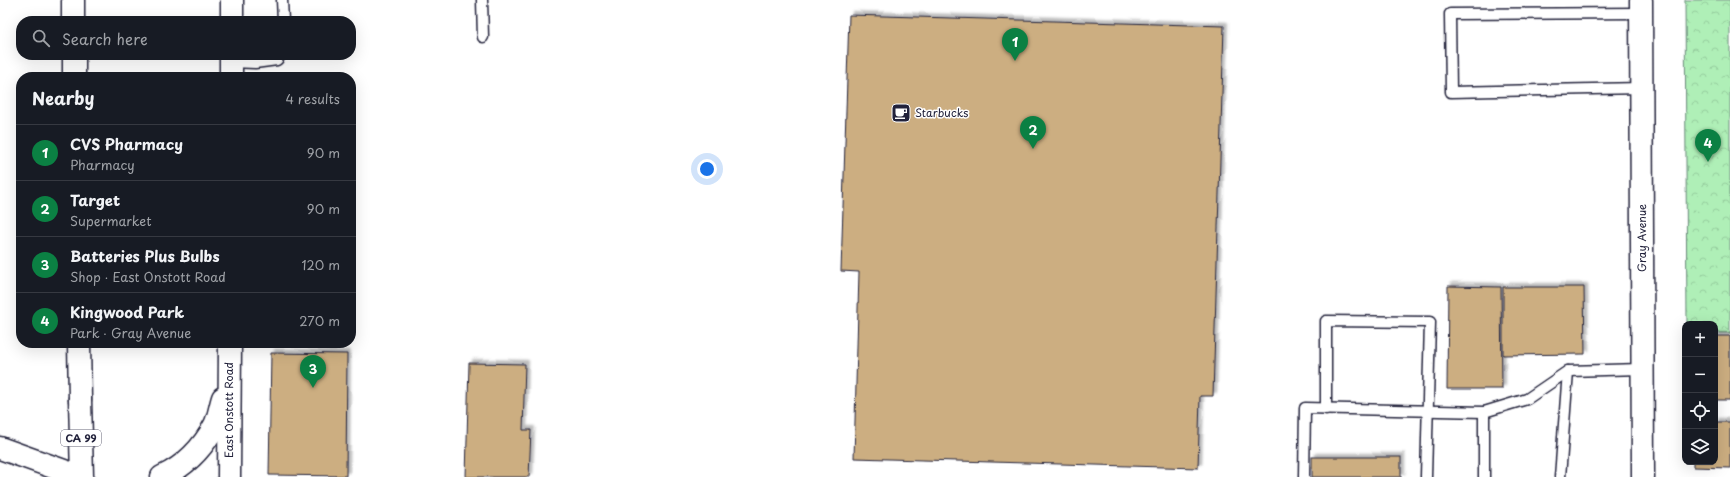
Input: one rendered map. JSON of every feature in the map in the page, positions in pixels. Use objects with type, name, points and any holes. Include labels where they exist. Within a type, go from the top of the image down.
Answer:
[{"type":"main road","points":[[73,0],[74,16]]},
{"type":"main road","points":[[232,0],[232,16]]},
{"type":"main road","name":"Gray Avenue","points":[[1641,7],[1643,477]]},
{"type":"main road","points":[[74,60],[74,72]]},
{"type":"main road","name":"CA 99","points":[[79,348],[82,477]]},
{"type":"main road","name":"East Onstott Road","points":[[229,477],[230,348]]},
{"type":"main road","points":[[162,477],[182,466],[202,445],[216,424],[230,374]]},
{"type":"main road","points":[[0,448],[82,477]]},
{"type":"lane","points":[[282,0],[283,16]]},
{"type":"lane","points":[[482,0],[483,36]]},
{"type":"lane","points":[[1641,7],[1450,14],[1450,29],[1451,92],[1642,88]]},
{"type":"lane","points":[[231,65],[277,60]]},
{"type":"lane","points":[[1326,408],[1326,321],[1430,322],[1426,477]]},
{"type":"lane","points":[[1304,477],[1305,408],[1484,412],[1527,399],[1568,371],[1642,369]]},
{"type":"lane","points":[[1560,477],[1568,371]]},
{"type":"lane","points":[[1484,412],[1484,477]]},
{"type":"green space","points":[[1685,0],[1730,0],[1730,333],[1718,333],[1718,321],[1687,321]]},
{"type":"building","points":[[849,15],[1224,26],[1213,396],[1200,396],[1198,468],[854,458],[859,272],[841,271]]},
{"type":"building","points":[[1448,286],[1501,287],[1502,389],[1447,389]]},
{"type":"building","points":[[1503,287],[1584,287],[1585,354],[1503,355]]},
{"type":"building","points":[[1718,336],[1730,336],[1730,400],[1718,400]]},
{"type":"building","points":[[271,353],[347,354],[346,476],[269,475]]},
{"type":"building","points":[[469,363],[525,364],[523,430],[531,430],[529,477],[466,477]]},
{"type":"building","points":[[1718,422],[1730,422],[1730,468],[1693,467],[1693,465],[1718,465]]},
{"type":"building","points":[[1312,457],[1401,457],[1401,477],[1312,477]]},
{"type":"place","name":"CVS Pharmacy","points":[[1015,61]]},
{"type":"place","name":"Starbucks","points":[[901,113]]},
{"type":"place","name":"Target","points":[[1033,149]]},
{"type":"place","name":"Kingwood Park","points":[[1708,162]]},
{"type":"place","name":"Batteries Plus Bulbs","points":[[313,388]]}]
